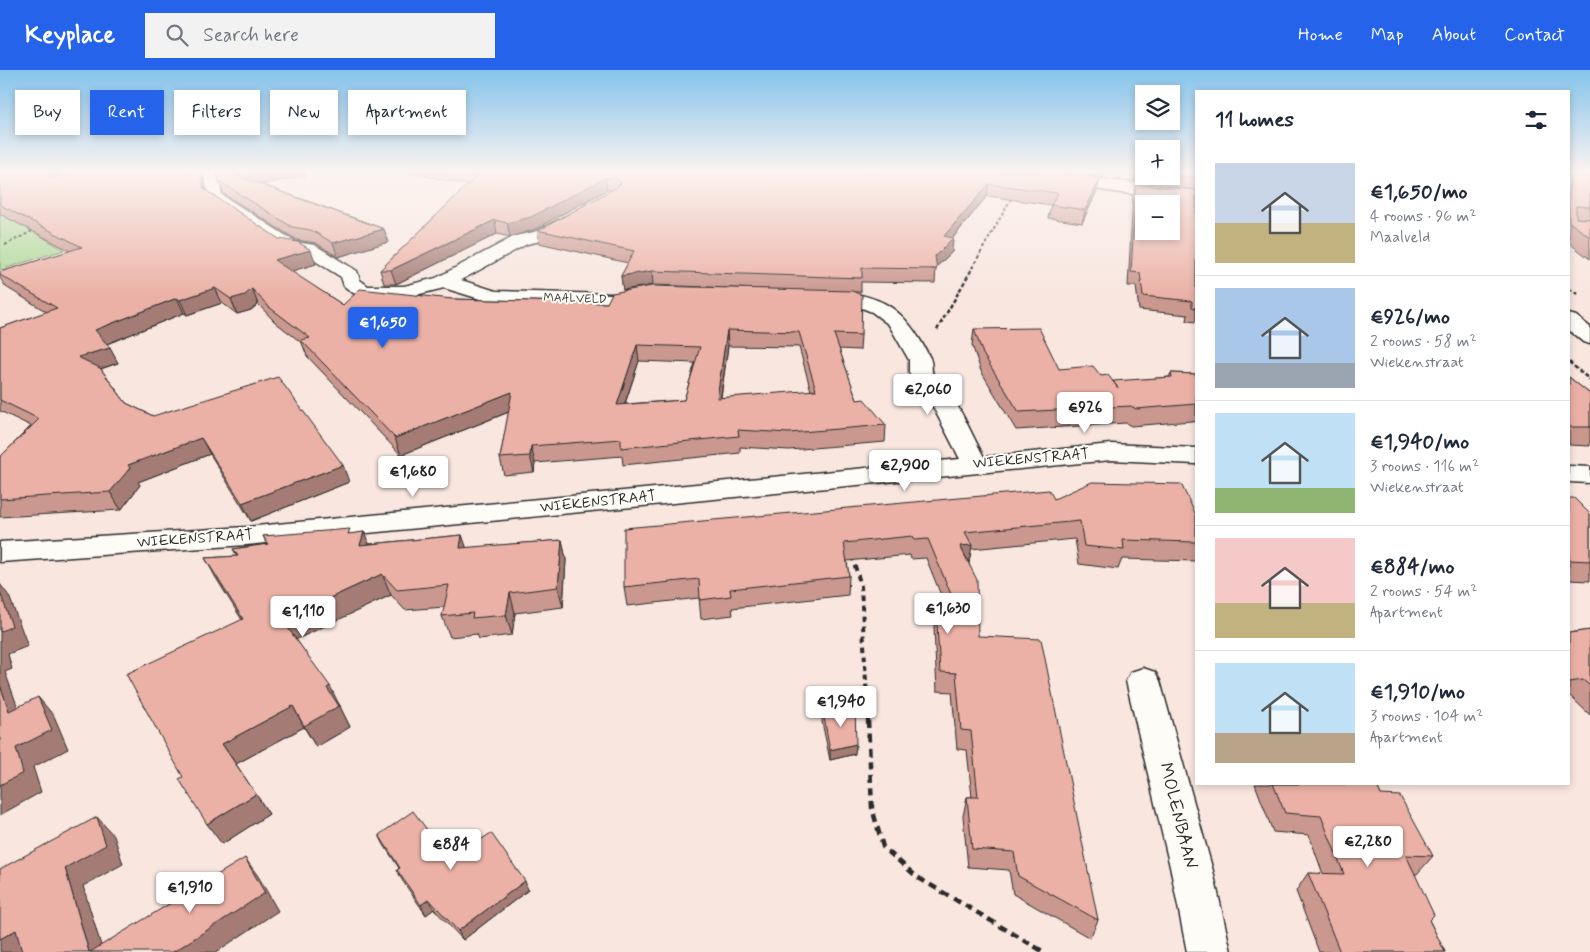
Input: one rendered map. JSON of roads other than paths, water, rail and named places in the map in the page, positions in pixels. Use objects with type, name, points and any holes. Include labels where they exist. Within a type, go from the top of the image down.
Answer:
[{"type":"street","name":"MAALVELD","points":[[240,213],[291,247],[309,250],[350,275],[351,282],[363,291],[404,292],[443,282],[521,240],[539,236],[580,213]]},
{"type":"street","name":"MAALVELD","points":[[443,282],[467,287],[493,297],[613,300],[662,294]]},
{"type":"street","points":[[806,297],[854,298],[878,308],[897,321],[920,360],[920,372],[938,395],[975,464]]},
{"type":"street","points":[[1570,321],[1590,338]]},
{"type":"street","name":"WIEKENSTRAAT","points":[[0,552],[246,536],[1111,452],[1195,456]]},
{"type":"street","points":[[1570,474],[1590,475]]},
{"type":"street","name":"MOLENBAAN","points":[[1143,681],[1192,871],[1209,952]]}]
